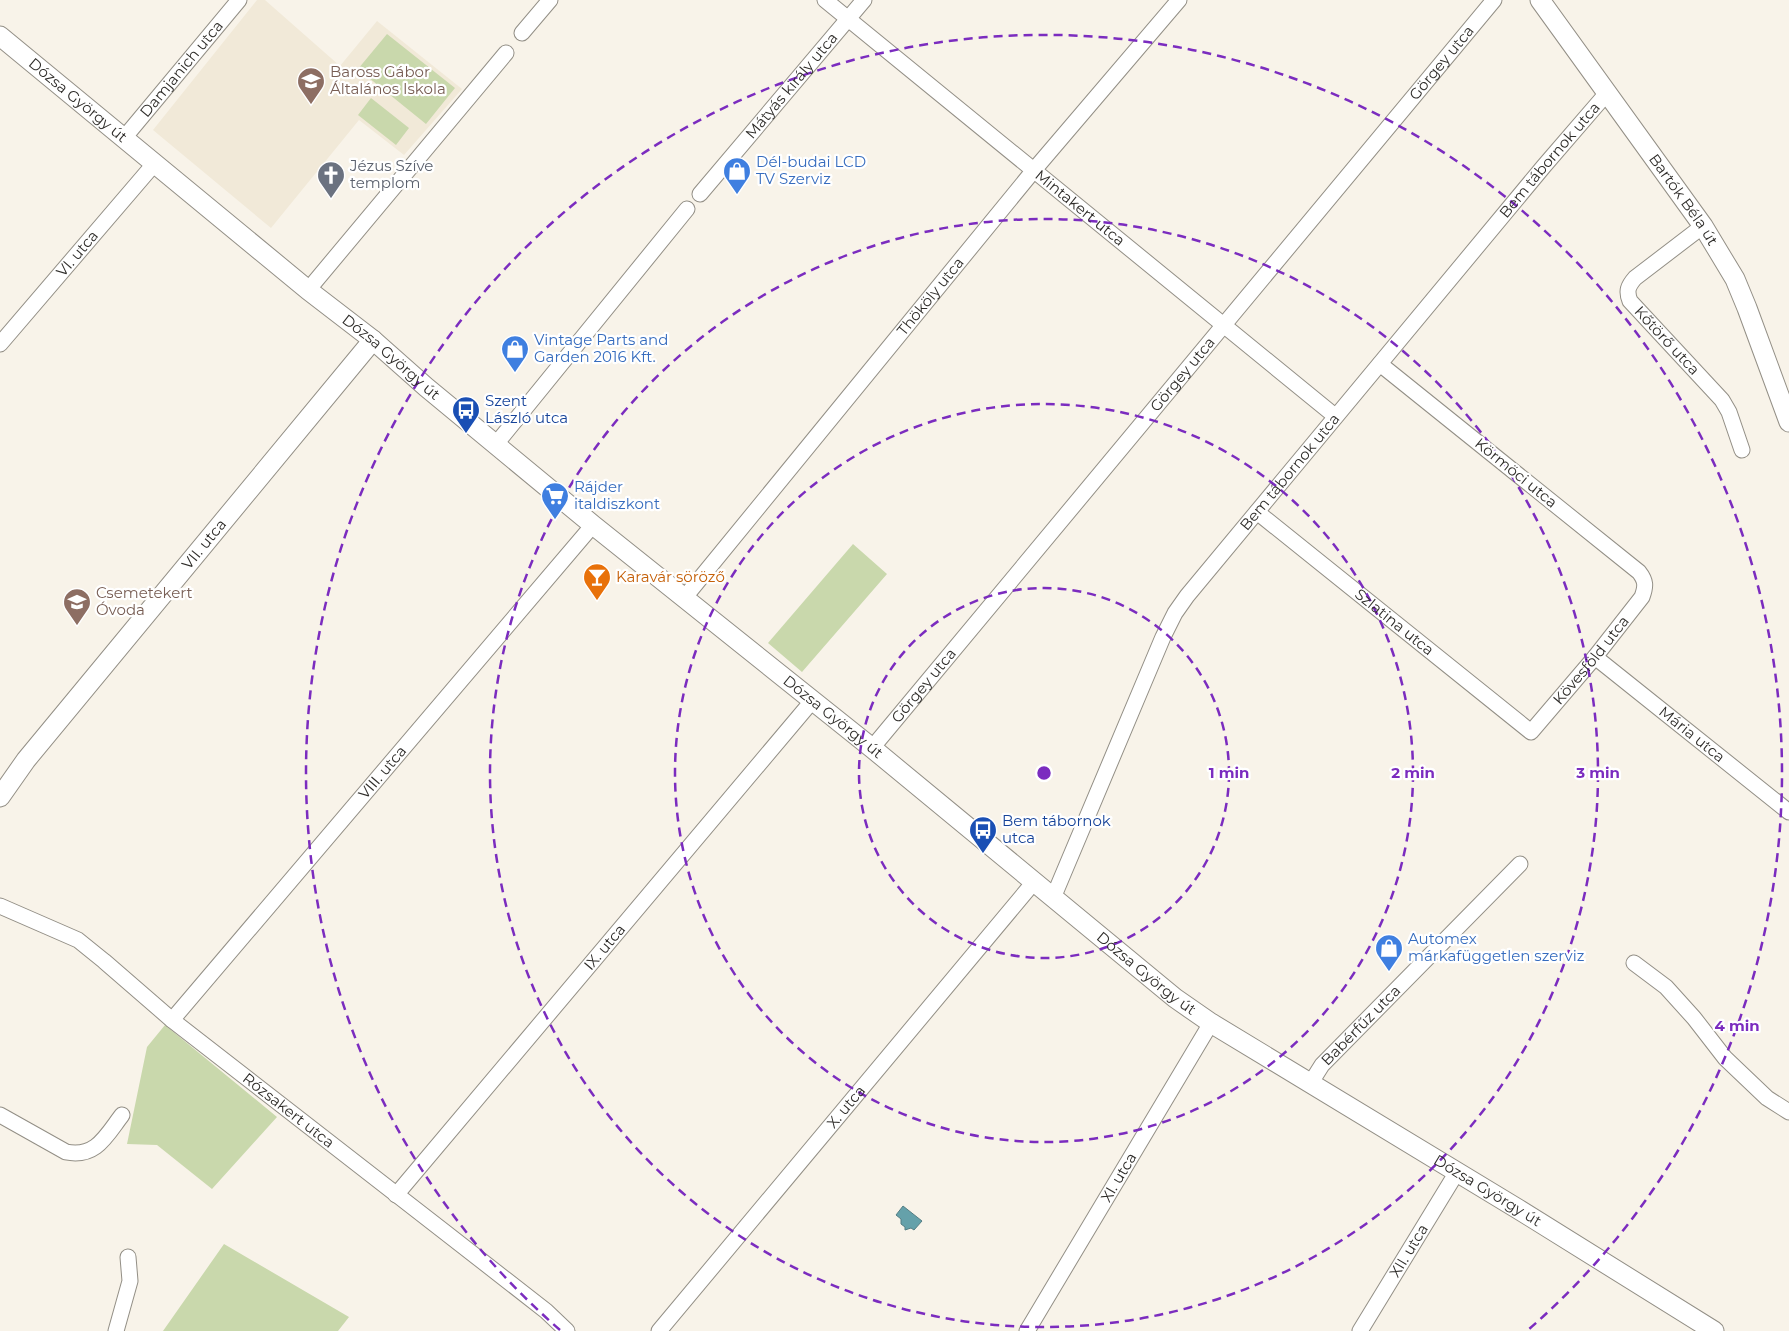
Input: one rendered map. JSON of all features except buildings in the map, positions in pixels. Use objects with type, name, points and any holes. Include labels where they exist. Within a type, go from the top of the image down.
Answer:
[{"type":"street","name":"Damjanich utca","points":[[124,138],[239,0]]},
{"type":"street","points":[[522,33],[550,0]]},
{"type":"street","name":"Mintakert utca","points":[[825,0],[1335,416]]},
{"type":"street","name":"Mátyás király utca","points":[[700,194],[864,0]]},
{"type":"street","name":"Thököly utca","points":[[685,597],[1034,170],[1179,0]]},
{"type":"street","name":"Görgey utca","points":[[872,748],[1494,0]]},
{"type":"street","name":"Bartók Béla út","points":[[1540,0],[1702,226],[1735,279],[1789,422]]},
{"type":"street","name":"Dózsa György út","points":[[0,36],[308,290],[373,340],[426,387],[593,524],[872,748],[1175,998],[1210,1023],[1457,1172],[1703,1328]]},
{"type":"street","points":[[308,290],[506,52]]},
{"type":"street","name":"Bem tábornok utca","points":[[1053,898],[1163,636],[1175,613],[1335,416],[1544,166],[1607,94]]},
{"type":"street","name":"VI. utca","points":[[0,344],[154,163]]},
{"type":"street","points":[[496,444],[687,209]]},
{"type":"street","name":"Kőtörő utca","points":[[1702,226],[1635,278],[1629,285],[1627,293],[1630,301],[1722,400],[1729,412],[1742,450]]},
{"type":"street","name":"VII. utca","points":[[0,797],[26,760],[373,340]]},
{"type":"street","name":"Körmöci utca","points":[[1380,364],[1638,572],[1644,579],[1646,587]]},
{"type":"street","name":"Szlatina utca","points":[[1257,512],[1531,732]]},
{"type":"street","name":"VIII. utca","points":[[172,1020],[593,524]]},
{"type":"street","name":"Kövesföld utca","points":[[1531,732],[1636,606],[1646,587]]},
{"type":"street","name":"Mária utca","points":[[1595,657],[1789,812]]},
{"type":"street","name":"IX. utca","points":[[396,1194],[813,700]]},
{"type":"street","name":"Babérfűz utca","points":[[1310,1084],[1322,1066],[1520,864]]},
{"type":"street","name":"X. utca","points":[[659,1331],[1034,882]]},
{"type":"street","name":"Rózsakert utca","points":[[0,906],[78,940],[172,1020],[546,1311],[567,1331]]},
{"type":"street","points":[[1634,962],[1666,987],[1694,1018],[1725,1058],[1766,1098],[1789,1112]]},
{"type":"street","name":"XI. utca","points":[[1027,1331],[1210,1023]]},
{"type":"street","points":[[0,1115],[66,1152],[75,1154],[84,1153],[95,1148],[122,1115]]},
{"type":"street","name":"XII. utca","points":[[1360,1331],[1457,1172]]},
{"type":"street","points":[[116,1331],[130,1281],[128,1257]]},
{"type":"shaded area","name":"Baross Gábor Általános Iskola","points":[[257,0],[265,0],[340,66],[377,21],[462,89],[404,155],[359,120],[271,228],[153,130]]},
{"type":"green space","points":[[387,34],[455,88],[426,124],[358,69]]},
{"type":"green space","points":[[371,98],[409,128],[396,145],[358,115]]},
{"type":"green space","points":[[853,544],[887,574],[802,672],[768,643]]},
{"type":"green space","points":[[165,1025],[277,1117],[212,1189],[157,1145],[127,1144],[147,1047]]},
{"type":"green space","points":[[224,1244],[349,1317],[338,1331],[163,1331]]},
{"type":"water","points":[[903,1206],[922,1221],[914,1230],[911,1228],[905,1230],[905,1227],[901,1224],[901,1219],[896,1215]]},
{"type":"place","name":"Baross Gábor Általános Iskola","points":[[311,105]]},
{"type":"place","name":"Dél-budai LCD TV Szerviz","points":[[737,195]]},
{"type":"place","name":"Jézus Szíve templom","points":[[331,199]]},
{"type":"place","name":"Vintage Parts and Garden 2016 Kft.","points":[[515,373]]},
{"type":"place","name":"Szent László utca","points":[[466,434]]},
{"type":"place","name":"Rájder italdiszkont","points":[[555,520]]},
{"type":"place","name":"Karavár söröző","points":[[597,601]]},
{"type":"place","name":"Csemetekert Óvoda","points":[[77,626]]},
{"type":"place","name":"Bem tábornok utca","points":[[983,854]]},
{"type":"place","name":"Automex márkafüggetlen szerviz","points":[[1389,972]]}]
